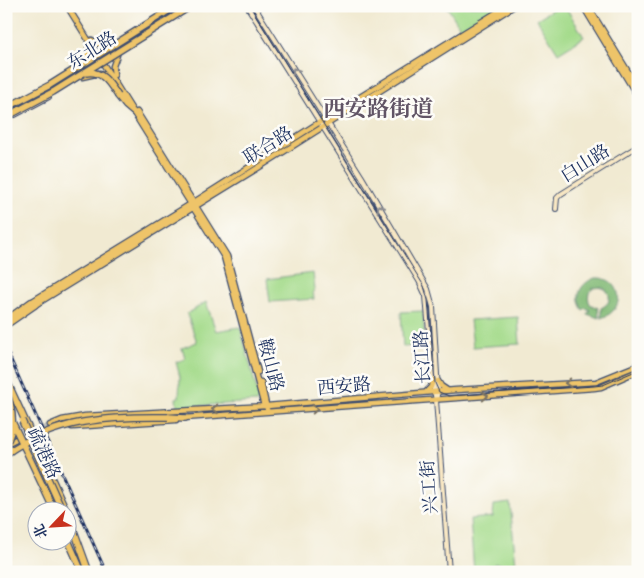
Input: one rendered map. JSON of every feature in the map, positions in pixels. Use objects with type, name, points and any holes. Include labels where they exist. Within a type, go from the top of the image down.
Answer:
[{"type":"highway","name":"东北路","points":[[7,112],[176,6]]},
{"type":"highway","name":"东北路","points":[[7,112],[38,101],[191,6]]},
{"type":"highway","points":[[80,74],[94,72],[103,76],[126,106],[133,112]]},
{"type":"highway","points":[[6,320],[33,304]]},
{"type":"highway","points":[[6,325],[33,304]]},
{"type":"highway","points":[[6,379],[61,500]]},
{"type":"highway","points":[[6,388],[57,500]]},
{"type":"highway","points":[[6,392],[13,415],[13,423],[6,444]]},
{"type":"highway","points":[[6,403],[9,415],[6,436]]},
{"type":"highway","name":"疏港路","points":[[6,409],[49,500]]},
{"type":"highway","points":[[6,455],[17,446],[63,425],[92,420],[145,416],[185,418]]},
{"type":"highway","points":[[78,542],[85,562]]},
{"type":"highway","points":[[78,546],[89,572]]},
{"type":"highway","points":[[72,550],[82,572]]},
{"type":"highway","points":[[75,556],[77,572]]},
{"type":"main road","name":"鞍山路","points":[[69,6],[194,205]]},
{"type":"main road","points":[[80,74],[88,51],[89,39],[98,44],[111,44],[164,17],[172,6]]},
{"type":"main road","name":"东北路","points":[[7,112],[37,99],[84,66],[117,50],[180,6]]},
{"type":"main road","name":"东北路","points":[[164,17],[186,6]]},
{"type":"main road","points":[[101,58],[112,59],[117,50],[164,26],[195,6]]},
{"type":"main road","name":"长江路","points":[[247,6],[423,288],[427,301],[436,400]]},
{"type":"main road","name":"长江路","points":[[254,6],[327,121],[410,256],[428,289],[433,307],[435,380]]},
{"type":"main road","name":"联合路","points":[[33,304],[194,205],[507,6]]},
{"type":"main road","name":"联合路","points":[[327,121],[514,6]]},
{"type":"main road","points":[[583,6],[638,97]]},
{"type":"main road","points":[[588,6],[638,88]]},
{"type":"main road","points":[[164,17],[177,18]]},
{"type":"main road","points":[[164,17],[164,26]]},
{"type":"main road","points":[[7,112],[17,114],[80,74],[101,58],[111,44]]},
{"type":"main road","points":[[114,78],[113,66],[117,50]]},
{"type":"main road","points":[[7,112],[17,100],[84,66]]},
{"type":"main road","points":[[80,74],[100,73],[114,78]]},
{"type":"main road","name":"东北路","points":[[14,107],[80,74]]},
{"type":"main road","name":"鞍山路","points":[[114,78],[133,112],[227,256],[266,412]]},
{"type":"main road","points":[[7,112],[14,107],[17,100]]},
{"type":"main road","name":"白山路","points":[[556,209],[557,198],[561,194],[638,146]]},
{"type":"main road","name":"西安路","points":[[50,425],[62,420],[85,416],[266,406],[449,390],[596,382],[638,365]]},
{"type":"main road","name":"西安路","points":[[52,432],[66,427],[594,388],[602,387],[638,371]]},
{"type":"main road","points":[[426,392],[435,380],[449,390]]},
{"type":"main road","name":"兴工街","points":[[436,400],[449,572]]},
{"type":"main road","points":[[6,444],[18,438]]},
{"type":"main road","points":[[6,455],[21,446]]},
{"type":"green space","points":[[442,6],[502,6],[462,31],[448,8]]},
{"type":"green space","points":[[558,6],[565,6],[584,37],[558,53],[537,19]]},
{"type":"green space","points":[[313,273],[314,299],[270,302],[267,279]]},
{"type":"green space","points":[[595,278],[611,282],[618,294],[615,308],[610,314],[601,318],[601,308],[609,300],[609,294],[606,290],[597,287],[590,292],[588,297],[590,304],[598,308],[599,318],[587,314],[590,310],[586,308],[583,310],[579,300],[582,287]]},
{"type":"green space","points":[[206,302],[216,331],[240,327],[259,398],[257,402],[177,407],[176,398],[179,397],[180,377],[176,362],[185,359],[182,348],[197,342],[187,314]]},
{"type":"green space","points":[[423,311],[425,345],[403,347],[401,312]]},
{"type":"green space","points":[[518,317],[520,344],[473,347],[470,320]]},
{"type":"green space","points":[[510,503],[516,565],[506,566],[496,563],[483,572],[474,572],[470,519],[493,517],[494,505]]},
{"type":"tunnel","points":[[19,438],[50,425]]},
{"type":"tram line","points":[[250,6],[424,286],[428,300],[435,383],[439,392],[449,396],[594,386],[603,385],[638,370]]},
{"type":"railway","points":[[6,349],[106,572]]},
{"type":"district","name":"西安路街道","points":[[378,108]]}]
